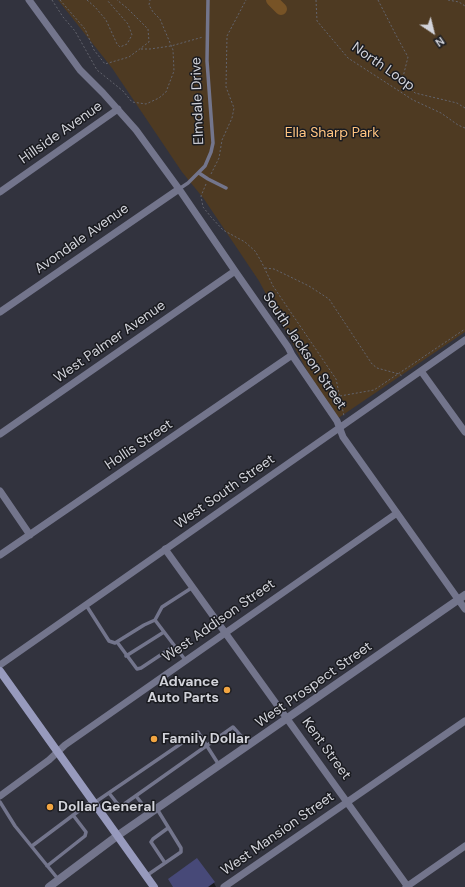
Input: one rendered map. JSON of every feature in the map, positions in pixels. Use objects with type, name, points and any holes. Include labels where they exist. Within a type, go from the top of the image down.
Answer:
[{"type":"main road","points":[[0,671],[154,887]]},
{"type":"street","name":"South Jackson Street","points":[[29,0],[80,70],[136,130],[179,188],[288,347],[336,421],[343,437],[398,513],[462,597],[465,609]]},
{"type":"street","name":"Hillside Avenue","points":[[0,192],[118,110]]},
{"type":"street","name":"Avondale Avenue","points":[[0,312],[179,188]]},
{"type":"street","name":"West Palmer Avenue","points":[[0,434],[235,271]]},
{"type":"street","name":"West South Street","points":[[0,665],[465,340]]},
{"type":"street","name":"Hollis Street","points":[[0,555],[292,355]]},
{"type":"street","points":[[421,371],[465,432]]},
{"type":"street","points":[[0,491],[30,535]]},
{"type":"street","name":"West Addison Street","points":[[0,796],[49,760],[64,745],[398,513]]},
{"type":"street","name":"Kent Street","points":[[166,549],[348,802],[407,887]]},
{"type":"street","name":"West Prospect Street","points":[[49,887],[118,836],[462,597]]},
{"type":"street","name":"West Mansion Street","points":[[224,887],[465,720]]},
{"type":"street","points":[[407,887],[465,846]]},
{"type":"lane","name":"Elmdale Drive","points":[[179,188],[188,183],[199,173],[208,159],[213,143],[207,61],[208,0]]},
{"type":"lane","points":[[199,173],[226,188]]},
{"type":"lane","points":[[86,605],[109,641],[115,643],[155,620],[162,607],[193,587]]},
{"type":"lane","points":[[155,620],[186,661]]},
{"type":"lane","points":[[126,656],[164,632]]},
{"type":"lane","points":[[117,642],[137,669],[141,668],[174,646]]},
{"type":"lane","points":[[109,793],[120,807],[233,727],[250,745]]},
{"type":"lane","points":[[32,846],[73,815],[109,793],[198,732],[208,745],[219,766]]},
{"type":"lane","points":[[136,796],[168,828],[181,848],[181,852],[146,876]]},
{"type":"lane","points":[[0,802],[15,826],[58,880]]},
{"type":"lane","points":[[47,866],[85,836],[86,832],[73,815]]},
{"type":"lane","points":[[165,863],[151,842],[168,828]]},
{"type":"path","points":[[52,0],[63,17],[75,31],[97,70],[122,91],[132,102],[146,104],[159,98],[166,92],[174,71],[173,50],[160,19],[149,5],[150,0]]},
{"type":"path","points":[[60,0],[85,29],[94,50],[105,64],[129,57],[149,42],[148,28],[117,0]]},
{"type":"path","points":[[87,0],[106,20],[117,44],[120,47],[127,44],[132,35],[128,24],[107,0]]},
{"type":"path","points":[[246,0],[227,36],[226,87],[234,108],[232,118],[222,140],[219,158],[201,196],[203,207],[223,230],[245,242],[255,251],[273,286],[336,379],[344,416]]},
{"type":"path","name":"North Loop","points":[[316,0],[317,21],[348,58],[413,100],[441,113],[465,128]]},
{"type":"path","name":"North Loop","points":[[378,0],[396,37],[408,57],[403,77],[406,84],[415,93],[457,103],[465,108]]},
{"type":"path","points":[[448,0],[459,2],[465,6]]},
{"type":"path","points":[[141,48],[150,49],[171,46],[207,36]]},
{"type":"path","points":[[264,268],[274,269],[309,286],[330,299],[372,364],[377,368],[399,374],[408,380]]},
{"type":"path","points":[[340,396],[374,390],[465,329]]},
{"type":"green space","name":"Ella Sharp Park","points":[[58,0],[465,0],[465,332],[334,421],[259,281],[204,199],[182,172],[112,68]]},
{"type":"building","points":[[197,858],[215,882],[208,887],[173,887],[168,879]]},
{"type":"waterway","points":[[272,0],[281,9]]},
{"type":"place","name":"Advance Auto Parts","points":[[227,690]]},
{"type":"place","name":"Family Dollar","points":[[154,739]]},
{"type":"place","name":"Dollar General","points":[[50,807]]}]
